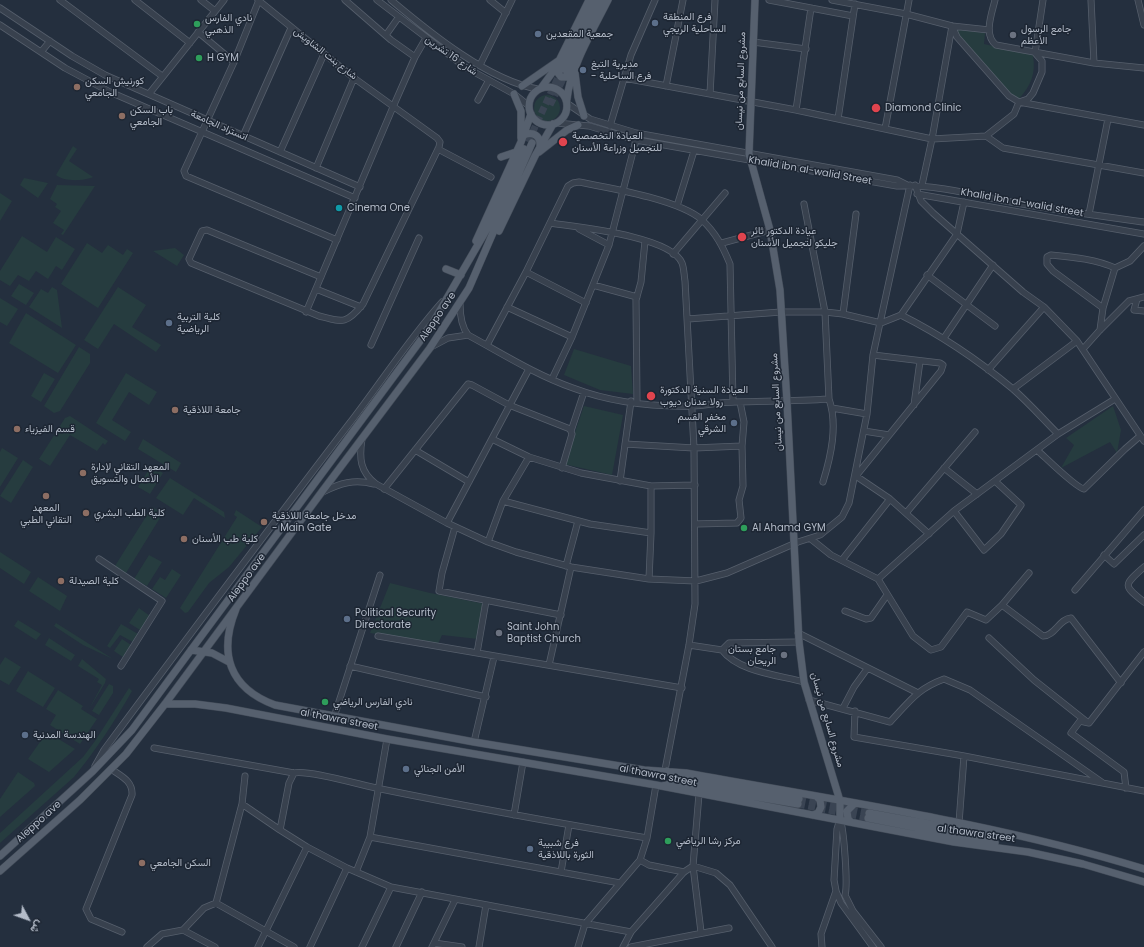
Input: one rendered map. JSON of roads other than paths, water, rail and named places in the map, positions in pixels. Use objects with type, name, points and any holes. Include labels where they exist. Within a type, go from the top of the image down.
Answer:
[{"type":"main road","points":[[522,86],[560,60],[589,0]]},
{"type":"main road","points":[[564,72],[595,0]]},
{"type":"main road","points":[[564,72],[602,0]]},
{"type":"main road","points":[[584,116],[576,90],[576,68],[608,0]]},
{"type":"main road","name":"مشروع السابع من نيسان","points":[[755,0],[750,158],[770,230],[776,258],[787,402],[798,633],[804,682],[840,801],[840,819]]},
{"type":"main road","points":[[478,270],[489,251],[540,146],[555,124],[565,115],[567,101],[564,72],[560,60]]},
{"type":"main road","points":[[468,262],[487,230],[526,141],[531,114],[529,106],[532,96],[564,72],[576,68]]},
{"type":"main road","points":[[540,89],[556,88],[567,101]]},
{"type":"main road","points":[[514,94],[521,112],[526,141]]},
{"type":"main road","points":[[531,114],[540,123],[555,124]]},
{"type":"main road","points":[[535,156],[556,138],[578,125]]},
{"type":"main road","points":[[478,270],[528,133],[536,135],[539,138],[540,146]]},
{"type":"main road","points":[[468,262],[516,152],[526,141]]},
{"type":"main road","points":[[501,157],[516,152]]},
{"type":"main road","name":"Aleppo ave","points":[[0,856],[92,772],[132,730],[429,329],[452,292],[468,262]]},
{"type":"main road","points":[[446,269],[461,275]]},
{"type":"main road","name":"Aleppo ave","points":[[0,871],[80,800],[111,769],[165,704],[236,610],[320,493],[430,348],[460,304],[478,270]]},
{"type":"main road","name":"al thawra street","points":[[236,610],[229,631],[229,662],[238,679],[258,697],[275,705],[474,742],[644,770],[665,770],[959,823],[1084,851],[1144,869]]},
{"type":"main road","points":[[191,650],[205,651],[218,655],[229,662]]},
{"type":"main road","name":"al thawra street","points":[[165,704],[195,704],[226,708],[387,739],[659,785],[699,794],[840,819],[954,842],[1028,852],[1083,864],[1144,882]]},
{"type":"main road","points":[[316,726],[315,719],[318,713]]},
{"type":"main road","points":[[659,785],[675,783],[798,802],[676,777],[665,770]]},
{"type":"main road","points":[[813,815],[818,813],[821,807],[820,800],[817,797]]},
{"type":"main road","points":[[851,822],[848,819],[847,811],[854,804]]},
{"type":"main road","points":[[1023,837],[1004,838],[868,815],[1009,845],[1028,852]]},
{"type":"street","points":[[60,0],[162,76]]},
{"type":"street","points":[[135,0],[190,42]]},
{"type":"street","points":[[201,0],[215,11]]},
{"type":"street","points":[[149,94],[224,0]]},
{"type":"street","points":[[259,0],[234,62],[184,171],[186,176],[337,240]]},
{"type":"street","name":"شارع بنت الشاويش","points":[[259,0],[291,28],[354,78],[437,138],[440,142],[438,149]]},
{"type":"street","points":[[345,0],[386,35],[415,57]]},
{"type":"street","name":"شارع 16 تشرين","points":[[376,0],[465,67],[514,94],[529,106]]},
{"type":"street","points":[[490,0],[506,13]]},
{"type":"street","points":[[480,65],[512,0]]},
{"type":"street","points":[[610,126],[635,44],[655,0]]},
{"type":"street","points":[[666,86],[683,0]]},
{"type":"street","points":[[710,94],[715,0]]},
{"type":"street","points":[[769,0],[853,16]]},
{"type":"street","points":[[832,0],[906,14],[952,26],[989,30]]},
{"type":"street","points":[[885,129],[909,0]]},
{"type":"street","points":[[995,0],[989,30],[992,42],[996,44],[1035,53],[1144,68]]},
{"type":"street","points":[[624,78],[796,110],[932,139],[986,136],[1000,127],[1014,114],[1019,102],[1028,99],[1033,94],[1042,72],[1042,61],[1035,53],[1042,0]]},
{"type":"street","points":[[1092,0],[1094,62]]},
{"type":"street","points":[[1138,0],[1144,26]]},
{"type":"street","points":[[389,11],[393,2]]},
{"type":"street","name":"شارع 16 تشرين","points":[[393,2],[480,65],[522,86],[540,89]]},
{"type":"street","points":[[838,119],[856,4]]},
{"type":"street","name":"اتستراد الجامعة","points":[[0,8],[105,75],[360,187]]},
{"type":"street","points":[[796,110],[811,8]]},
{"type":"street","points":[[386,35],[398,18]]},
{"type":"street","points":[[0,25],[40,52],[95,85],[202,133],[355,198]]},
{"type":"street","points":[[952,26],[957,37],[962,43],[1009,96],[1019,102],[1144,125]]},
{"type":"street","points":[[922,185],[932,139],[952,26]]},
{"type":"street","points":[[243,136],[291,28]]},
{"type":"street","points":[[198,32],[234,62]]},
{"type":"street","points":[[306,312],[393,106],[415,57],[426,38]]},
{"type":"street","points":[[40,52],[50,41]]},
{"type":"street","points":[[753,42],[806,49]]},
{"type":"street","points":[[280,152],[324,54]]},
{"type":"street","points":[[316,168],[354,78]]},
{"type":"street","points":[[478,100],[489,80]]},
{"type":"street","points":[[567,101],[584,116],[610,126],[750,158]]},
{"type":"street","name":"Khalid ibn al-walid street","points":[[911,185],[922,185],[1089,214],[1108,119]]},
{"type":"street","name":"Khalid ibn al-walid Street","points":[[555,124],[589,126],[636,140],[694,151],[750,158],[897,186],[911,185]]},
{"type":"street","points":[[986,136],[1003,148],[1144,173]]},
{"type":"street","points":[[552,379],[572,337],[609,245],[636,140]]},
{"type":"street","points":[[321,277],[204,230],[189,259],[191,263],[306,312],[340,322],[345,320],[361,307],[438,149],[491,177]]},
{"type":"street","points":[[677,206],[694,151]]},
{"type":"street","points":[[487,345],[526,272],[566,188],[570,184],[579,182],[623,191],[677,206],[702,220],[722,243],[730,264],[733,402]]},
{"type":"street","points":[[911,185],[924,205],[1044,308],[1077,341],[1142,439],[1125,449],[1084,489],[1073,484],[1066,475],[1037,450]]},
{"type":"street","points":[[362,439],[360,453],[361,464],[368,479],[384,489],[447,523],[488,542],[569,566],[649,579],[696,581],[727,573],[811,539],[828,530],[842,517],[849,503],[856,476],[868,414],[873,355],[911,185]]},
{"type":"street","points":[[673,254],[725,193]]},
{"type":"street","points":[[917,194],[1144,234]]},
{"type":"street","points":[[688,319],[781,312],[825,312],[843,314],[881,323],[901,315],[927,275],[957,234],[964,202]]},
{"type":"street","points":[[804,204],[825,312],[829,399],[832,408],[832,453],[823,482]]},
{"type":"street","points":[[843,314],[856,214]]},
{"type":"street","points":[[1089,214],[1144,222]]},
{"type":"street","points":[[550,223],[613,232],[645,241],[673,254],[682,263],[688,319],[694,448],[696,581],[690,645],[665,770]]},
{"type":"street","points":[[576,227],[609,245]]},
{"type":"street","points":[[722,243],[770,230]]},
{"type":"street","points":[[371,345],[419,238]]},
{"type":"street","points":[[638,403],[637,297],[641,282],[645,241]]},
{"type":"street","points":[[1100,330],[1103,308],[1115,268],[1130,261],[1144,246]]},
{"type":"street","points":[[1103,308],[1053,271],[1047,264],[1046,260],[1051,255],[1106,264],[1115,268]]},
{"type":"street","points":[[944,338],[965,304],[993,265]]},
{"type":"street","points":[[526,272],[586,302]]},
{"type":"street","points":[[927,275],[995,326]]},
{"type":"street","points":[[593,285],[637,297]]},
{"type":"street","points":[[316,289],[361,307]]},
{"type":"street","points":[[92,772],[104,750],[231,579],[372,395],[421,326],[452,292]]},
{"type":"street","points":[[1083,349],[1129,301],[1144,297]]},
{"type":"street","points":[[1137,299],[1134,310],[1144,311]]},
{"type":"street","points":[[460,304],[461,320],[468,335],[529,369],[584,392],[612,399],[638,403],[692,406],[733,402],[787,402],[829,399]]},
{"type":"street","points":[[508,307],[572,337]]},
{"type":"street","points":[[988,370],[1044,308]]},
{"type":"street","points":[[901,315],[944,338],[988,370],[1013,390],[1058,434]]},
{"type":"street","points":[[430,348],[448,338],[468,335]]},
{"type":"street","points":[[1013,390],[1077,341]]},
{"type":"street","points":[[856,476],[943,369],[940,363],[873,355]]},
{"type":"street","points":[[914,405],[920,361]]},
{"type":"street","points":[[447,523],[529,369]]},
{"type":"street","points":[[384,489],[468,384],[472,384],[509,405],[567,428],[571,432]]},
{"type":"street","points":[[562,468],[571,432],[584,392]]},
{"type":"street","points":[[878,579],[954,511],[1058,434],[1115,399]]},
{"type":"street","points":[[620,481],[631,401]]},
{"type":"street","points":[[695,524],[737,523],[740,521],[739,500],[743,486],[742,446],[744,422],[740,402]]},
{"type":"street","points":[[832,408],[868,414]]},
{"type":"street","points":[[864,431],[889,435]]},
{"type":"street","points":[[906,513],[975,432]]},
{"type":"street","points":[[492,439],[529,457],[562,468],[620,481],[651,486],[695,485]]},
{"type":"street","points":[[625,444],[694,448],[742,446]]},
{"type":"street","points":[[415,450],[469,482]]},
{"type":"street","points":[[488,542],[503,501],[529,457]]},
{"type":"street","points":[[944,468],[978,494]]},
{"type":"street","points":[[856,476],[890,499],[929,534]]},
{"type":"street","points":[[320,493],[345,482],[365,481],[376,484]]},
{"type":"street","points":[[954,511],[984,550],[1001,534],[1021,505],[995,482]]},
{"type":"street","points":[[649,579],[651,486]]},
{"type":"street","points":[[842,560],[890,499]]},
{"type":"street","points":[[503,501],[578,521],[651,532]]},
{"type":"street","points":[[1075,590],[1144,510]]},
{"type":"street","points":[[549,665],[561,615],[578,521]]},
{"type":"street","points":[[455,527],[442,573],[439,591],[561,615]]},
{"type":"street","points":[[1104,555],[1114,564],[1144,535]]},
{"type":"street","points":[[811,539],[831,555],[878,579],[913,636],[930,650],[941,647],[967,612],[986,620],[1002,605],[1029,573]]},
{"type":"street","points":[[99,559],[162,601],[121,666]]},
{"type":"street","points":[[1144,567],[1129,580],[1127,585],[1128,590],[1144,602]]},
{"type":"street","points":[[334,717],[380,575]]},
{"type":"street","points":[[845,611],[866,619],[871,618],[887,595]]},
{"type":"street","points":[[477,654],[486,600]]},
{"type":"street","points":[[1002,605],[1043,636],[1050,634],[1066,619],[1071,618],[1121,683]]},
{"type":"street","points":[[798,633],[867,669],[916,692]]},
{"type":"street","points":[[378,636],[682,688]]},
{"type":"street","points":[[989,638],[1034,680],[1088,724]]},
{"type":"street","points":[[722,650],[728,643],[799,642]]},
{"type":"street","points":[[690,645],[722,650],[729,659],[754,669],[804,682]]},
{"type":"street","points":[[1088,724],[1144,652]]},
{"type":"street","points":[[474,742],[486,697],[494,656]]},
{"type":"street","points":[[350,666],[486,697]]},
{"type":"street","points":[[843,708],[854,687],[867,669]]},
{"type":"street","points":[[809,700],[855,711],[890,722],[916,692],[930,684],[944,679],[970,690],[1103,783]]},
{"type":"street","points":[[855,711],[854,737],[964,756],[1144,791]]},
{"type":"street","points":[[1088,724],[1080,721],[1071,733],[1124,772],[1126,788]]},
{"type":"street","points":[[356,872],[370,837],[387,739]]},
{"type":"street","points":[[154,748],[294,773],[309,773],[379,789],[514,815],[647,838]]},
{"type":"street","points":[[959,823],[964,756]]},
{"type":"street","points":[[514,815],[523,762]]},
{"type":"street","points":[[111,769],[128,782],[132,788],[132,795],[86,909],[91,919],[122,932]]},
{"type":"street","points":[[280,830],[289,782],[294,773]]},
{"type":"street","points":[[216,903],[242,804],[245,776]]},
{"type":"street","points":[[578,947],[585,924],[640,860],[647,838],[659,785]]},
{"type":"street","points":[[699,794],[693,866],[701,932]]},
{"type":"street","points":[[242,804],[308,847],[356,872],[391,887],[632,932]]},
{"type":"street","points":[[840,819],[837,829],[834,880],[836,891],[841,903],[873,947]]},
{"type":"street","points":[[840,819],[843,826],[845,879],[847,889],[845,895],[853,911],[881,947]]},
{"type":"street","points":[[561,872],[569,825]]},
{"type":"street","points":[[370,837],[620,883]]},
{"type":"street","points":[[258,947],[308,847]]},
{"type":"street","points":[[640,860],[649,865],[684,872]]},
{"type":"street","points":[[623,947],[632,932],[684,872],[693,866]]},
{"type":"street","points":[[693,866],[716,873],[730,885],[772,947]]},
{"type":"street","points":[[310,947],[348,868]]},
{"type":"street","points":[[362,947],[391,887]]},
{"type":"street","points":[[822,947],[821,934],[836,891]]},
{"type":"street","points":[[396,947],[422,892]]},
{"type":"street","points":[[455,900],[433,945],[462,947]]},
{"type":"street","points":[[147,947],[162,934],[183,930],[204,908],[216,903]]},
{"type":"street","points":[[216,903],[294,947]]},
{"type":"street","points":[[479,947],[486,905]]},
{"type":"street","points":[[632,947],[701,932],[729,928]]},
{"type":"street","points":[[183,930],[215,947]]},
{"type":"tunnel","points":[[528,142],[561,71]]},
{"type":"tunnel","points":[[550,105],[566,73]]},
{"type":"tunnel","points":[[799,799],[869,813]]},
{"type":"tunnel","points":[[798,804],[868,818]]},
{"type":"place","name":"فرع المنطقة الساحلية الريجي","points":[[655,23]]},
{"type":"place","name":"نادي الفارس الذهبي","points":[[197,24]]},
{"type":"place","name":"جمعية المقعدين","points":[[538,34]]},
{"type":"place","name":"جامع الرسول الأعظم","points":[[1013,35]]},
{"type":"place","name":"H GYM","points":[[199,58]]},
{"type":"place","name":"مديرية التبغ - فرع الساحلية","points":[[583,70]]},
{"type":"place","name":"كورنيش السكن الجامعي","points":[[77,87]]},
{"type":"place","name":"Diamond Clinic","points":[[876,108]]},
{"type":"place","name":"باب السكن الجامعي","points":[[122,116]]},
{"type":"place","name":"العيادة التخصصية للتجميل وزراعة الأسنان","points":[[563,142]]},
{"type":"place","name":"Cinema One","points":[[339,208]]},
{"type":"place","name":"عيادة الدكتور ثائر جليكو لتجميل الأسنان","points":[[742,237]]},
{"type":"place","name":"كلية التربية الرياضية","points":[[169,323]]},
{"type":"place","name":"العيادة السنية الدكتورة رولا عدنان ديوب","points":[[651,396]]},
{"type":"place","name":"جامعة اللاذقية","points":[[175,410]]},
{"type":"place","name":"مخفر القسم الشرقي","points":[[734,423]]},
{"type":"place","name":"قسم الفيزياء","points":[[17,429]]},
{"type":"place","name":"المعهد التقاني لإدارة الأعمال والتسويق","points":[[83,473]]},
{"type":"place","name":"المعهد التقاني الطبي","points":[[46,496]]},
{"type":"place","name":"كلية الطب البشري","points":[[86,513]]},
{"type":"place","name":"مدخل جامعة اللاذقية - Main Gate","points":[[264,522]]},
{"type":"place","name":"Al Ahamd GYM","points":[[744,528]]},
{"type":"place","name":"كلية طب الأسنان","points":[[184,539]]},
{"type":"place","name":"كلية الصيدلة","points":[[61,581]]},
{"type":"place","name":"Political Security Directorate","points":[[347,619]]},
{"type":"place","name":"Saint John Baptist Church","points":[[499,633]]},
{"type":"place","name":"جامع بستان الريحان","points":[[784,655]]},
{"type":"place","name":"نادي الفارس الرياضي","points":[[325,702]]},
{"type":"place","name":"الهندسة المدنية","points":[[25,735]]},
{"type":"place","name":"الأمن الجنائي","points":[[406,769]]},
{"type":"place","name":"مركز رشا الرياضي","points":[[668,841]]},
{"type":"place","name":"فرع شبيبة الثورة باللاذقية","points":[[530,849]]},
{"type":"place","name":"السكن الجامعي","points":[[142,863]]}]
